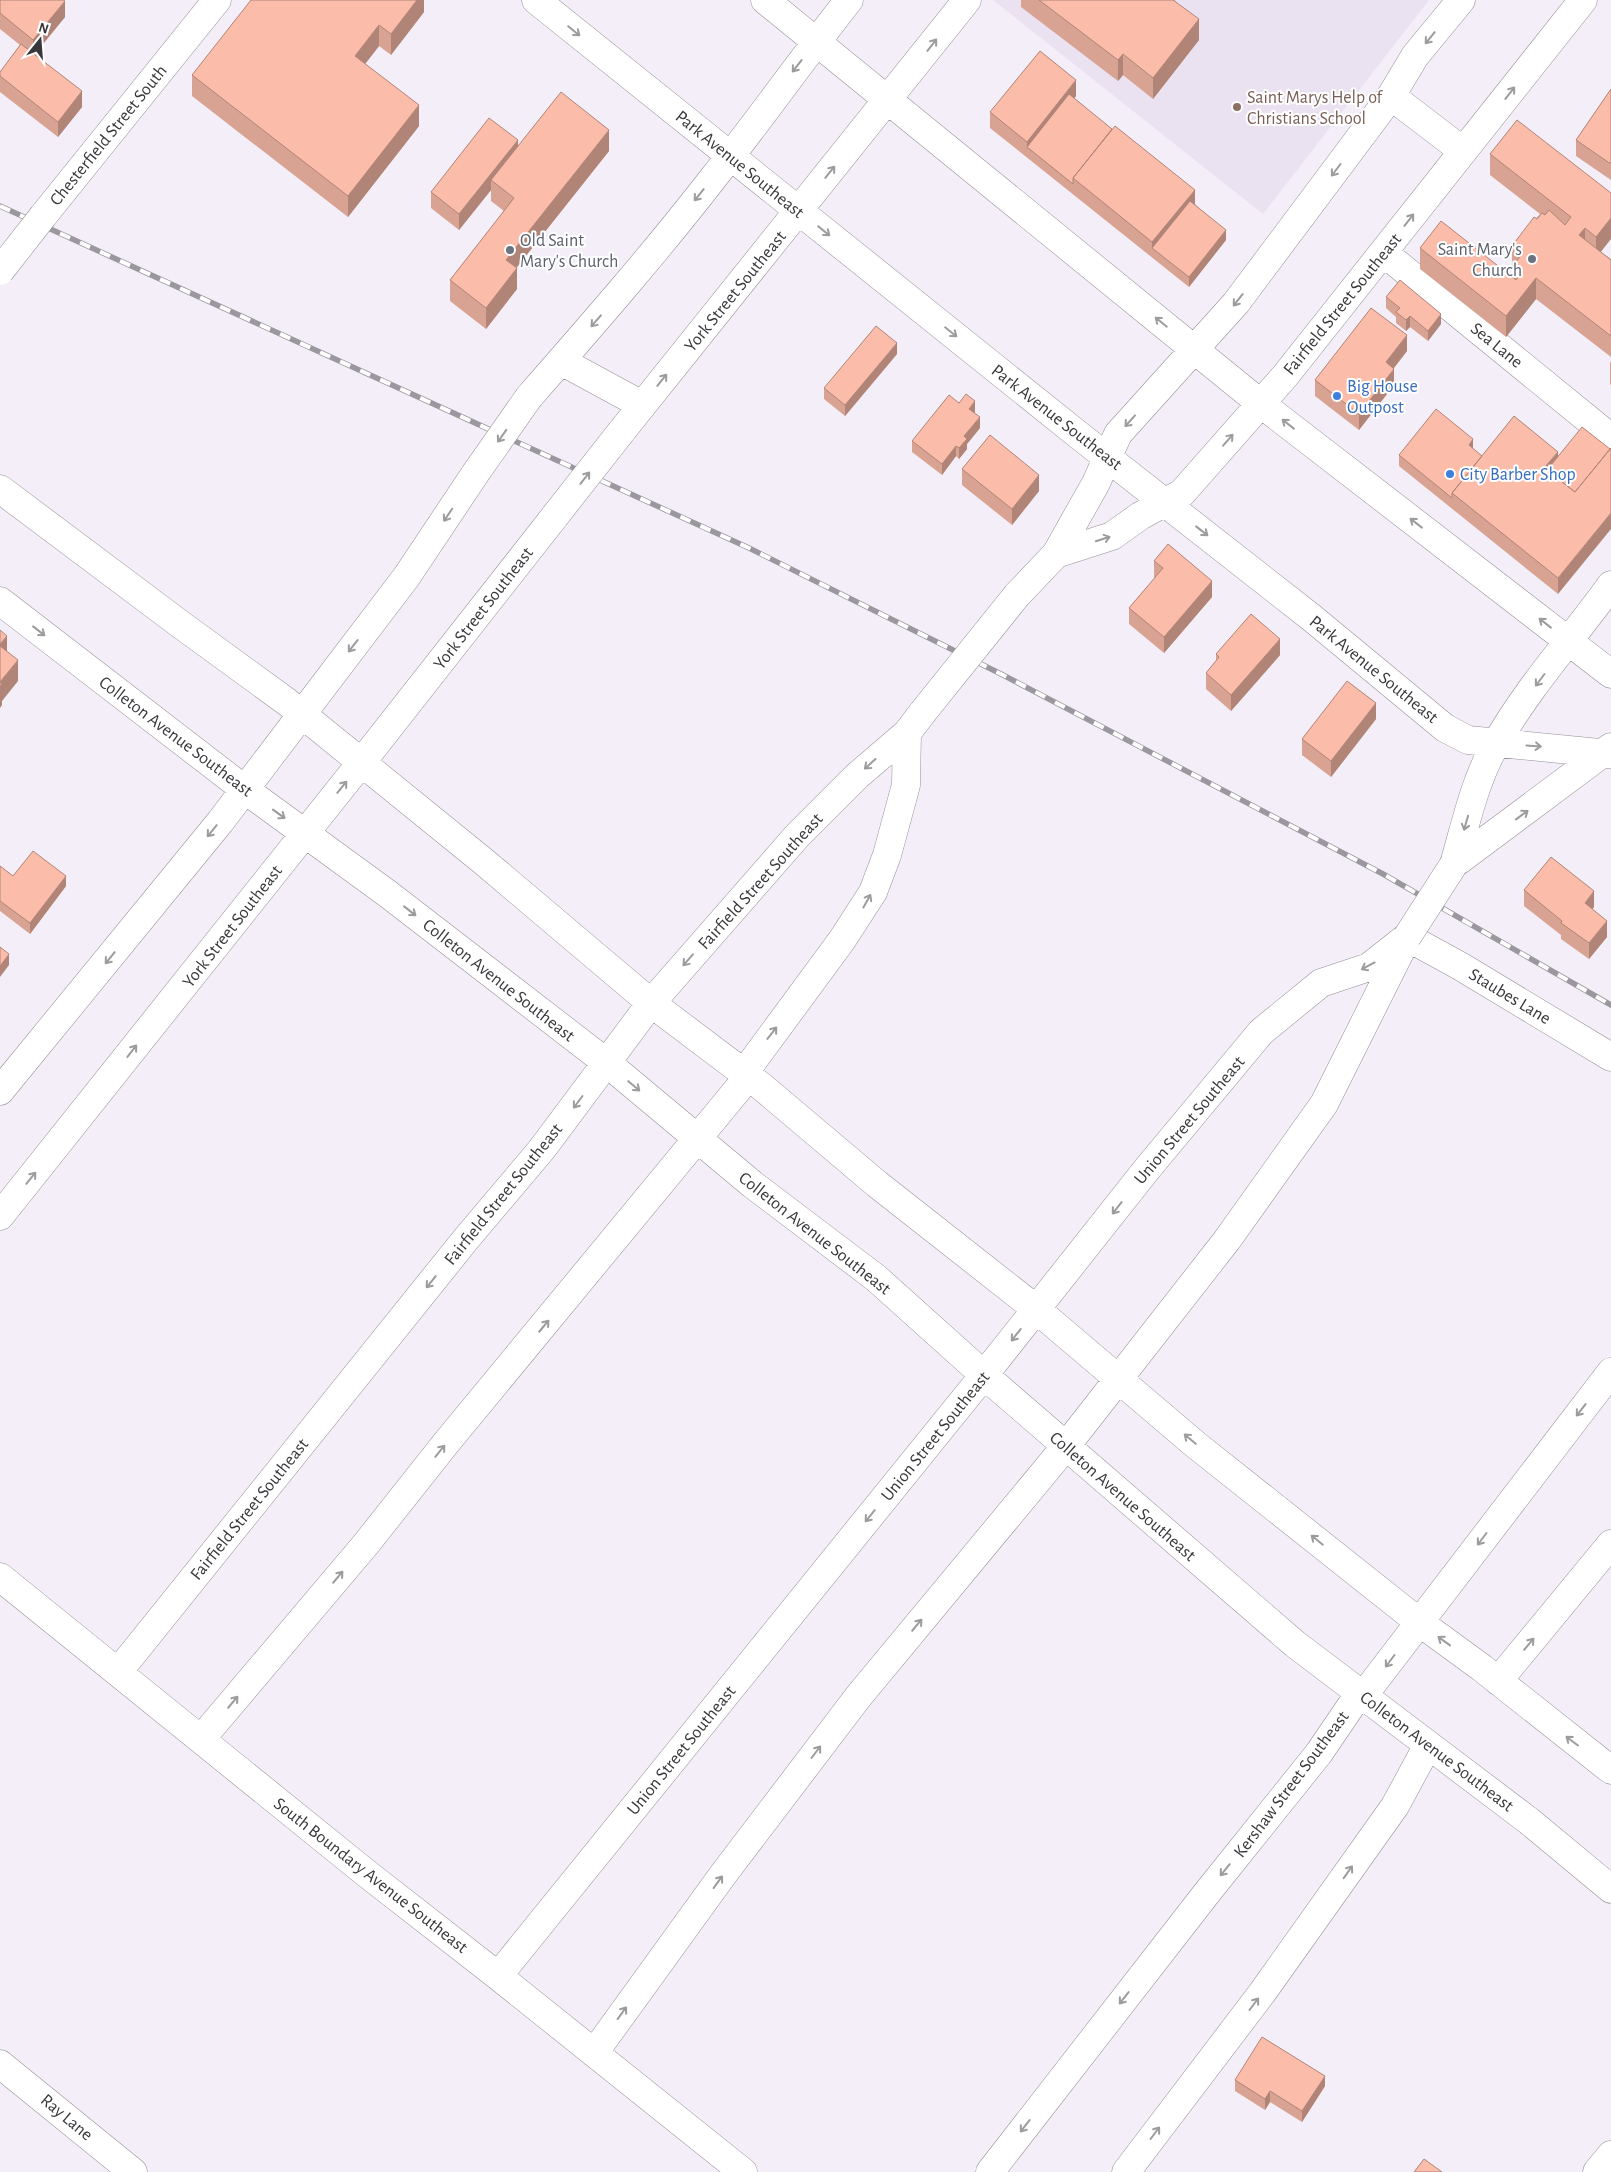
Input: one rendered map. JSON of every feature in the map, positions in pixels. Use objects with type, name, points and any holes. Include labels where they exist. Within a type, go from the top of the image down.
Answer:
[{"type":"street","name":"Chesterfield Street South","points":[[0,271],[217,0]]},
{"type":"street","name":"Park Avenue Southeast","points":[[536,0],[1107,457],[1312,618],[1445,728],[1468,740],[1496,744],[1609,752]]},
{"type":"street","points":[[765,0],[1260,403],[1611,674]]},
{"type":"street","points":[[0,1092],[61,1019],[244,789],[407,576],[529,397],[609,306],[730,156],[849,0]]},
{"type":"street","name":"York Street Southeast","points":[[0,1216],[361,763],[642,405],[967,0]]},
{"type":"street","name":"Fairfield Street Southeast","points":[[118,1672],[466,1239],[542,1149],[651,1003],[797,836],[857,776],[915,723],[1017,595],[1056,554],[1096,483],[1118,434],[1236,303],[1391,96],[1415,56],[1460,0]]},
{"type":"street","name":"Fairfield Street Southeast","points":[[1056,554],[1112,536],[1140,516],[1182,493],[1285,376],[1583,0]]},
{"type":"street","points":[[1391,96],[1464,151]]},
{"type":"street","name":"Sea Lane","points":[[1384,253],[1611,438]]},
{"type":"street","points":[[561,361],[642,405]]},
{"type":"street","points":[[0,489],[301,714],[483,861],[651,1003],[746,1075],[877,1184],[1036,1309],[1196,1445],[1419,1622],[1498,1681],[1611,1770]]},
{"type":"street","name":"Union Street Southeast","points":[[594,2053],[722,1876],[858,1697],[1066,1446],[1227,1240],[1324,1104],[1407,937],[1454,864],[1478,784],[1496,744],[1518,709],[1611,586]]},
{"type":"street","name":"Colleton Avenue Southeast","points":[[0,601],[244,789],[388,894],[607,1063],[752,1184],[876,1278],[984,1375],[1295,1644],[1529,1821],[1611,1889]]},
{"type":"street","points":[[201,1739],[366,1544],[692,1143],[698,1139],[842,940],[873,892],[887,856],[906,785],[915,723]]},
{"type":"street","name":"Union Street Southeast","points":[[1454,864],[1609,752]]},
{"type":"street","name":"Union Street Southeast","points":[[498,1976],[984,1375],[1147,1169],[1261,1032],[1321,983],[1369,967],[1407,937]]},
{"type":"street","name":"Staubes Lane","points":[[1407,937],[1460,966],[1611,1056]]},
{"type":"street","name":"Kershaw Street Southeast","points":[[990,2172],[1206,1894],[1319,1753],[1355,1700],[1363,1696],[1611,1372]]},
{"type":"street","points":[[1498,1681],[1611,1544]]},
{"type":"street","name":"South Boundary Avenue Southeast","points":[[0,1577],[366,1873],[743,2172]]},
{"type":"street","points":[[1126,2172],[1262,1993],[1395,1806],[1428,1745]]},
{"type":"street","name":"Ray Lane","points":[[0,2064],[133,2172]]},
{"type":"street","points":[[1597,2172],[1611,2155]]},
{"type":"shaded area","name":"Saint Marys Help of Christians School","points":[[993,0],[1429,0],[1263,214]]},
{"type":"building","points":[[0,0],[65,1],[33,40],[0,13]]},
{"type":"building","points":[[251,0],[417,0],[391,34],[379,25],[355,56],[419,105],[348,196],[192,75]]},
{"type":"building","points":[[1039,0],[1173,0],[1199,19],[1153,78],[1123,54],[1118,60]]},
{"type":"building","points":[[21,44],[82,91],[58,122],[0,76],[0,72]]},
{"type":"building","points":[[1040,51],[1076,80],[1027,142],[990,112]]},
{"type":"building","points":[[1611,89],[1611,164],[1576,140]]},
{"type":"building","name":"Old Saint Mary's Church","points":[[561,92],[609,130],[506,260],[517,268],[486,308],[450,280],[514,198],[491,180]]},
{"type":"building","points":[[1069,94],[1112,129],[1073,178],[1073,184],[1027,147]]},
{"type":"building","points":[[489,118],[518,140],[459,214],[431,192]]},
{"type":"building","points":[[1517,120],[1611,193],[1611,218],[1596,237],[1585,228],[1579,235],[1611,260],[1611,336],[1536,278],[1506,316],[1420,248],[1441,221],[1516,280],[1522,272],[1513,266],[1522,254],[1512,246],[1534,217],[1537,219],[1542,213],[1545,215],[1549,210],[1565,225],[1571,217],[1490,154]]},
{"type":"building","points":[[1115,126],[1195,190],[1152,242],[1073,178]]},
{"type":"building","points":[[1190,201],[1226,230],[1189,277],[1152,248]]},
{"type":"building","points":[[1400,280],[1441,314],[1428,331],[1410,316],[1406,320],[1396,312],[1400,308],[1386,297]]},
{"type":"building","points":[[1371,308],[1407,335],[1386,362],[1394,369],[1359,414],[1315,380]]},
{"type":"building","points":[[876,326],[897,343],[845,405],[824,388]]},
{"type":"building","points":[[966,394],[975,401],[969,409],[980,417],[964,436],[967,439],[959,448],[956,446],[942,464],[912,441],[949,395],[959,403]]},
{"type":"building","points":[[1436,409],[1473,439],[1469,445],[1482,456],[1452,493],[1452,498],[1399,455]]},
{"type":"building","points":[[1514,416],[1558,452],[1544,468],[1575,492],[1611,448],[1611,513],[1558,578],[1452,493]]},
{"type":"building","points":[[1582,427],[1610,449],[1575,492],[1547,470]]},
{"type":"building","points":[[990,435],[1039,475],[1012,509],[962,469]]},
{"type":"building","points":[[1168,544],[1212,581],[1164,637],[1129,608],[1163,568],[1154,561]]},
{"type":"building","points":[[1251,614],[1280,639],[1231,695],[1206,673],[1219,657],[1216,654]]},
{"type":"building","points":[[0,630],[7,636],[0,644]]},
{"type":"building","points":[[0,646],[18,660],[0,682]]},
{"type":"building","points":[[1347,681],[1376,703],[1331,761],[1302,739]]},
{"type":"building","points":[[33,851],[66,876],[30,923],[0,901],[0,866],[13,876]]},
{"type":"building","points":[[1551,857],[1594,891],[1585,903],[1607,921],[1589,943],[1561,923],[1562,921],[1524,890]]},
{"type":"building","points":[[0,947],[9,954],[0,966]]},
{"type":"building","points":[[1262,2037],[1325,2076],[1302,2111],[1270,2091],[1265,2099],[1235,2080]]},
{"type":"building","points":[[1424,2159],[1442,2172],[1414,2172]]},
{"type":"railway","points":[[0,206],[749,548],[1003,675],[1383,874],[1611,1005]]},
{"type":"place","name":"Saint Marys Help of Christians School","points":[[1237,107]]},
{"type":"place","name":"Old Saint Mary's Church","points":[[510,250]]},
{"type":"place","name":"Saint Mary's Church","points":[[1532,259]]},
{"type":"place","name":"Big House Outpost","points":[[1337,396]]},
{"type":"place","name":"City Barber Shop","points":[[1450,474]]}]
